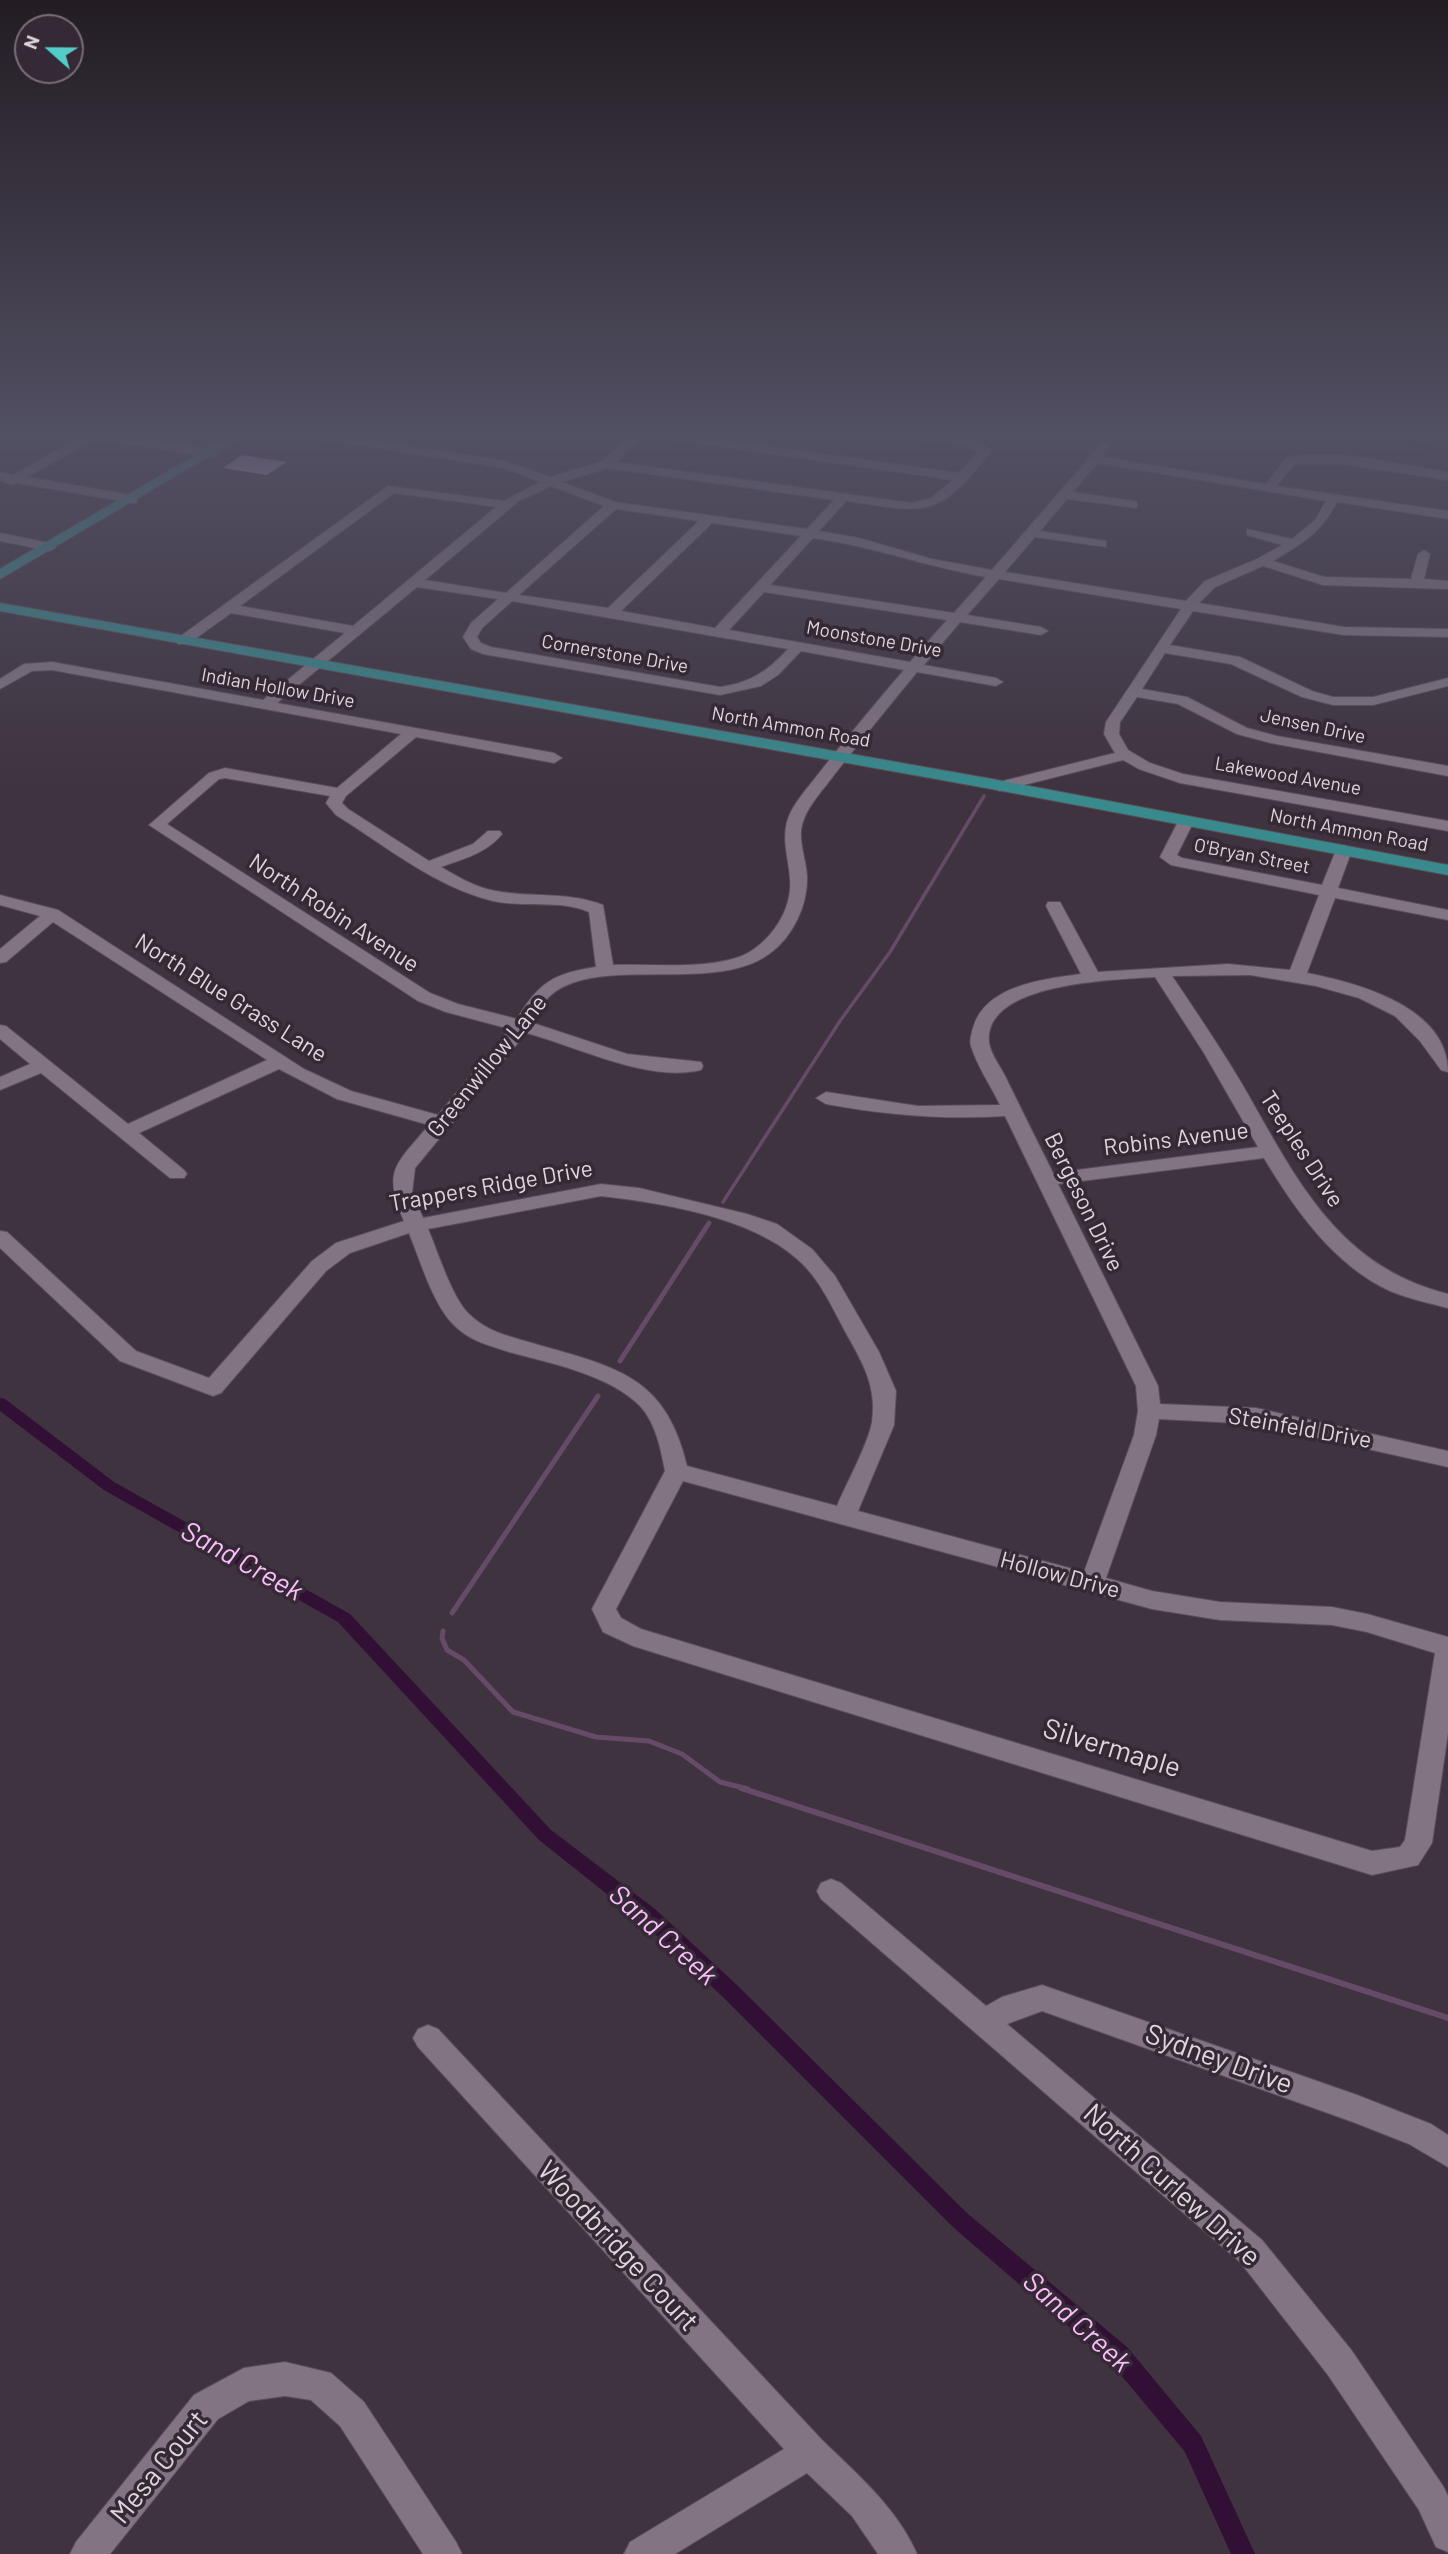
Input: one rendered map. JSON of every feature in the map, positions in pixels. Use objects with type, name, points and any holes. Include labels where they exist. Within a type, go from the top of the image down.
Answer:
[{"type":"main road","points":[[0,575],[39,553]]},
{"type":"main road","points":[[0,582],[40,553]]},
{"type":"main road","name":"North Ammon Road","points":[[0,607],[1000,786],[1448,870]]},
{"type":"main road","name":"North Ammon Road","points":[[0,614],[126,630]]},
{"type":"street","points":[[183,641],[304,553]]},
{"type":"street","points":[[266,705],[447,553]]},
{"type":"street","points":[[509,597],[558,553]]},
{"type":"street","points":[[611,612],[673,553]]},
{"type":"street","points":[[719,632],[791,553]]},
{"type":"street","points":[[892,553],[946,566],[1339,634],[1448,633]]},
{"type":"street","name":"Greenwillow Lane","points":[[677,1471],[671,1445],[661,1421],[649,1402],[629,1386],[584,1366],[481,1336],[459,1318],[449,1302],[402,1193],[405,1167],[522,1026],[539,996],[572,976],[606,971],[702,968],[741,963],[764,950],[783,929],[797,901],[799,876],[793,841],[795,820],[838,757],[914,665],[1013,553]]},
{"type":"street","points":[[1000,786],[1125,755],[1110,733],[1113,722],[1189,606],[1210,584],[1278,553]]},
{"type":"street","points":[[1417,583],[1424,554]]},
{"type":"street","points":[[1262,562],[1323,581],[1448,585]]},
{"type":"street","name":"Moonstone Drive","points":[[413,582],[611,612],[996,682]]},
{"type":"street","points":[[760,587],[1041,631]]},
{"type":"street","name":"Cornerstone Drive","points":[[509,597],[476,626],[470,637],[475,646],[488,651],[720,691],[756,685],[771,676],[799,645]]},
{"type":"street","points":[[228,608],[354,630]]},
{"type":"street","points":[[1162,648],[1235,660],[1307,694],[1334,701],[1373,701],[1448,682]]},
{"type":"street","name":"Indian Hollow Drive","points":[[0,685],[18,672],[40,665],[554,758]]},
{"type":"street","name":"Jensen Drive","points":[[1135,692],[1182,700],[1242,731],[1276,740],[1448,771]]},
{"type":"street","points":[[413,732],[340,793],[334,803],[342,812],[430,866],[481,893],[508,898],[582,901],[597,909],[606,971]]},
{"type":"street","name":"Lakewood Avenue","points":[[1125,755],[1145,766],[1180,778],[1447,822]]},
{"type":"street","name":"North Robin Avenue","points":[[340,793],[225,773],[214,776],[157,825],[424,998],[556,1035],[622,1059],[646,1065],[694,1066]]},
{"type":"street","name":"O'Bryan Street","points":[[1186,821],[1168,857],[1177,862],[1328,892]]},
{"type":"street","points":[[430,866],[479,847],[494,834]]},
{"type":"street","name":"O'Bryan Street","points":[[1296,979],[1344,850]]},
{"type":"street","points":[[1328,892],[1448,915]]},
{"type":"street","name":"North Blue Grass Lane","points":[[0,900],[52,914],[297,1073],[344,1095],[443,1122]]},
{"type":"street","points":[[1055,906],[1092,978]]},
{"type":"street","points":[[0,958],[52,914]]},
{"type":"street","name":"Bergeson Drive","points":[[1091,1583],[1145,1434],[1149,1411],[1147,1386],[980,1045],[982,1026],[995,1005],[1012,994],[1033,988],[1092,978],[1214,968],[1252,971],[1360,992],[1383,1000],[1441,1044],[1448,1066]]},
{"type":"street","name":"Teeples Drive","points":[[1160,972],[1216,1056],[1307,1210],[1363,1265],[1392,1283],[1448,1301]]},
{"type":"street","points":[[0,1030],[177,1174]]},
{"type":"street","points":[[125,1132],[280,1061]]},
{"type":"street","points":[[0,1084],[43,1065]]},
{"type":"street","points":[[825,1098],[902,1112],[937,1115],[1011,1111]]},
{"type":"street","name":"Robins Avenue","points":[[1046,1180],[1271,1151]]},
{"type":"street","name":"Trappers Ridge Drive","points":[[0,1237],[128,1356],[214,1388],[319,1266],[342,1248],[376,1234],[601,1190],[639,1194],[740,1218],[770,1229],[805,1254],[828,1282],[868,1352],[885,1391],[883,1424],[844,1516]]},
{"type":"street","name":"Steinfeld Drive","points":[[1149,1411],[1256,1416],[1448,1459]]},
{"type":"street","name":"Hollow Drive","points":[[677,1471],[1187,1608],[1332,1616],[1367,1623],[1448,1648]]},
{"type":"street","name":"Silvermaple","points":[[677,1471],[604,1609],[612,1625],[634,1636],[1372,1863],[1408,1857],[1418,1843],[1448,1648]]},
{"type":"street","name":"North Curlew Drive","points":[[831,1891],[1251,2251],[1340,2362],[1431,2498],[1448,2535]]},
{"type":"street","name":"Sydney Drive","points":[[987,2022],[1009,2007],[1042,1998],[1357,2109],[1420,2134],[1448,2153]]},
{"type":"street","name":"Woodbridge Court","points":[[428,2038],[810,2452],[864,2504],[899,2554]]},
{"type":"street","name":"Mesa Court","points":[[88,2554],[206,2407],[244,2385],[285,2379],[319,2385],[352,2414],[444,2554]]},
{"type":"street","points":[[642,2554],[810,2452]]},
{"type":"waterway","points":[[723,1202],[840,1021],[890,952],[984,796]]},
{"type":"waterway","points":[[620,1361],[709,1223]]},
{"type":"waterway","points":[[452,1613],[598,1396]]},
{"type":"waterway","name":"Sand Creek","points":[[0,1403],[109,1486],[344,1618],[545,1835],[648,1915],[731,1992],[961,2221],[1119,2355],[1193,2444],[1243,2554]]},
{"type":"waterway","points":[[443,1631],[442,1638],[447,1650],[464,1660],[513,1712],[596,1737],[649,1741],[682,1754],[720,1782],[748,1789]]},
{"type":"waterway","points":[[741,1788],[1448,2018]]}]
